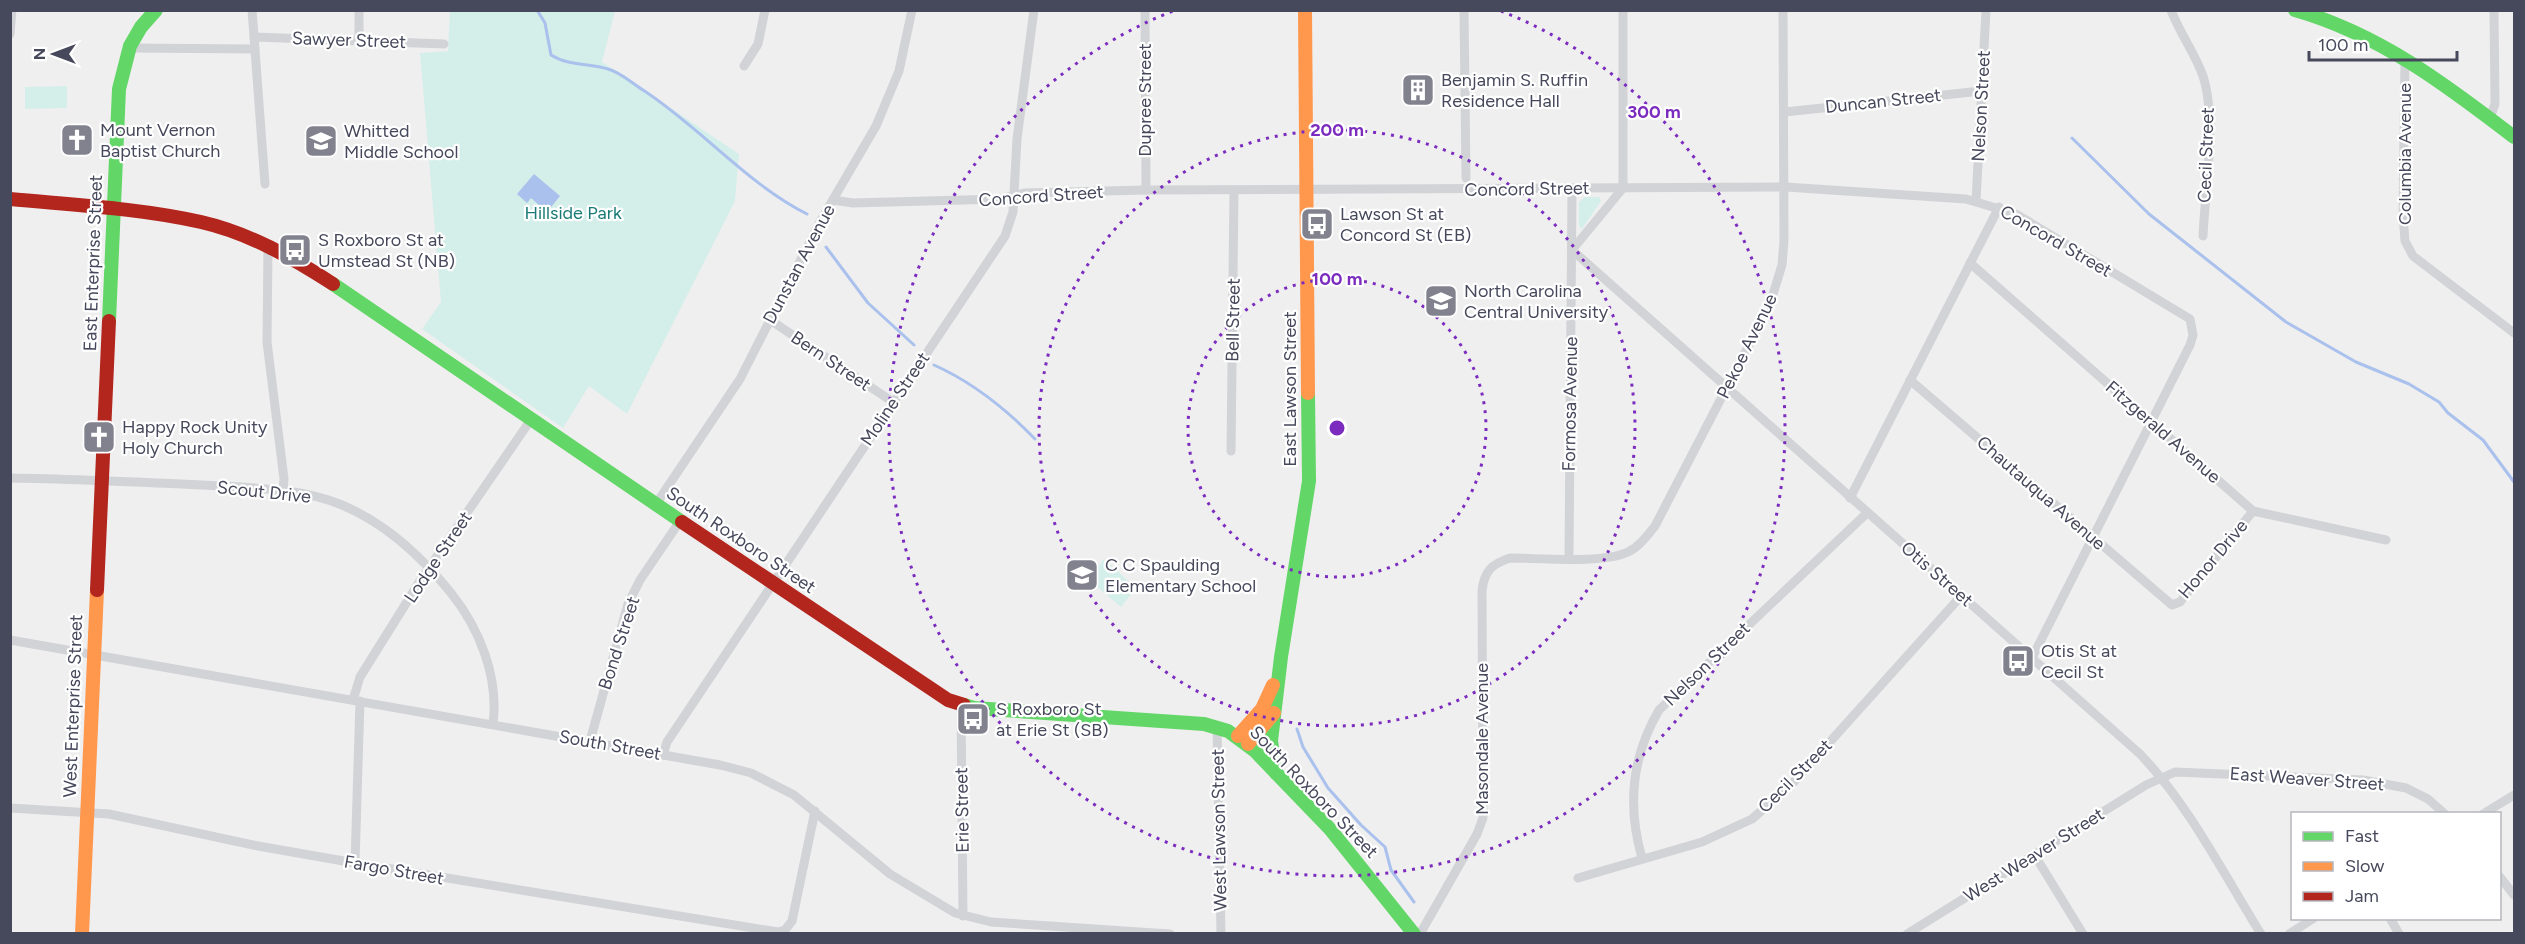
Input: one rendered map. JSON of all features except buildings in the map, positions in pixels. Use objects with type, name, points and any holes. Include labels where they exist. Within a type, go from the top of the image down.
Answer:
[{"type":"street","points":[[10,34],[12,10]]},
{"type":"street","name":"East Enterprise Street","points":[[101,480],[119,89],[130,48],[142,26],[156,10]]},
{"type":"street","points":[[252,10],[265,184]]},
{"type":"street","points":[[359,10],[359,40]]},
{"type":"street","points":[[744,66],[758,44],[765,10]]},
{"type":"street","name":"Dunstan Avenue","points":[[656,504],[724,405],[833,200],[888,103],[905,49],[912,10]]},
{"type":"street","name":"Moline Street","points":[[663,755],[667,742],[772,582],[1005,236],[1010,225],[1014,196],[1017,139],[1034,10]]},
{"type":"street","name":"Dupree Street","points":[[1145,10],[1146,190]]},
{"type":"street","name":"East Lawson Street","points":[[1276,773],[1271,741],[1274,713],[1308,481],[1305,10]]},
{"type":"street","points":[[1464,10],[1466,178]]},
{"type":"street","points":[[1572,250],[1623,188],[1623,10]]},
{"type":"street","name":"Pekoe Avenue","points":[[1525,558],[1622,555],[1647,537],[1655,526],[1760,327],[1777,285],[1782,265],[1786,187],[1783,10]]},
{"type":"street","name":"Nelson Street","points":[[1976,201],[1986,10]]},
{"type":"street","name":"Cecil Street","points":[[2171,10],[2198,64],[2208,95],[2210,116],[2203,236]]},
{"type":"street","points":[[2490,118],[2494,104],[2494,10]]},
{"type":"street","points":[[2299,11],[2349,28],[2405,57],[2514,137]]},
{"type":"street","name":"Sawyer Street","points":[[254,37],[444,44]]},
{"type":"street","points":[[130,48],[255,49]]},
{"type":"street","name":"Columbia Avenue","points":[[2405,57],[2403,215],[2405,241],[2409,250],[2419,261],[2514,333]]},
{"type":"street","name":"Duncan Street","points":[[1785,112],[1981,91]]},
{"type":"street","name":"Concord Street","points":[[833,200],[853,203],[1000,200],[1014,196],[1146,190],[1786,187],[1976,201],[2016,214],[2190,319],[2193,335],[2190,345],[2151,422]]},
{"type":"street","name":"Formosa Avenue","points":[[1569,558],[1572,189]]},
{"type":"street","name":"Bell Street","points":[[1231,451],[1234,190]]},
{"type":"street","name":"South Roxboro Street","points":[[10,199],[114,209],[202,222],[268,247],[314,271],[680,521],[935,692],[961,705],[986,709],[1217,727],[1243,740],[1330,829],[1414,933]]},
{"type":"street","points":[[1850,498],[1999,207]]},
{"type":"street","points":[[268,247],[267,342],[284,479],[283,491]]},
{"type":"street","name":"Otis Street","points":[[1572,250],[1962,595],[2162,777],[2261,933]]},
{"type":"street","name":"Fitzgerald Avenue","points":[[1970,263],[2253,511],[2386,540]]},
{"type":"street","name":"Bern Street","points":[[770,320],[893,402]]},
{"type":"street","name":"Chautauqua Avenue","points":[[1910,380],[2172,605]]},
{"type":"street","name":"Lodge Street","points":[[355,863],[357,701],[360,677],[531,418]]},
{"type":"street","points":[[2032,658],[2151,422]]},
{"type":"street","name":"Scout Drive","points":[[10,478],[101,480],[283,491],[328,501],[362,515],[382,528],[430,569],[458,602],[475,631],[490,674],[494,703],[493,724]]},
{"type":"street","name":"West Enterprise Street","points":[[82,933],[101,480]]},
{"type":"street","name":"Honor Drive","points":[[2172,605],[2180,602],[2253,511]]},
{"type":"street","name":"Nelson Street","points":[[1642,858],[1635,824],[1636,766],[1644,735],[1659,710],[1867,513]]},
{"type":"street","name":"Bond Street","points":[[590,741],[628,604],[640,580],[680,521]]},
{"type":"street","name":"Masondale Avenue","points":[[1420,933],[1477,834],[1483,819],[1483,580],[1485,573],[1498,562],[1525,558]]},
{"type":"street","name":"Cecil Street","points":[[1578,878],[1702,842],[1734,829],[1769,806],[1962,595]]},
{"type":"street","name":"South Street","points":[[10,640],[590,741],[751,773],[794,795],[877,865],[963,916],[991,922],[1170,933]]},
{"type":"street","name":"East Lawson Street","points":[[1243,740],[1264,706],[1281,657]]},
{"type":"street","name":"Erie Street","points":[[961,705],[963,916]]},
{"type":"street","points":[[1243,740],[1274,713]]},
{"type":"street","name":"West Lawson Street","points":[[1217,727],[1221,933]]},
{"type":"street","name":"East Weaver Street","points":[[2162,777],[2175,772],[2212,772],[2363,780],[2406,788],[2428,799],[2444,812]]},
{"type":"street","name":"West Weaver Street","points":[[1907,933],[2162,777]]},
{"type":"street","points":[[2485,812],[2514,795]]},
{"type":"street","name":"Fargo Street","points":[[10,808],[87,811],[355,863],[778,932],[785,930],[792,921],[815,811]]},
{"type":"street","points":[[2034,854],[2083,933]]},
{"type":"street","points":[[2501,879],[2514,895]]},
{"type":"street","points":[[2289,933],[2311,920]]},
{"type":"street","points":[[2391,920],[2399,933]]},
{"type":"green space","name":"Hillside Park","points":[[450,11],[615,11],[602,62],[739,154],[735,201],[627,414],[589,386],[563,428],[422,329],[441,302],[420,53],[448,51]]},
{"type":"green space","points":[[67,86],[67,108],[25,109],[25,87]]},
{"type":"green space","points":[[1585,197],[1599,197],[1601,201],[1582,229],[1579,226],[1579,202]]},
{"type":"green space","points":[[1104,559],[1136,588],[1121,607],[1088,579]]},
{"type":"water","points":[[534,174],[560,196],[547,212],[531,198],[527,203],[517,194]]},
{"type":"waterway","points":[[537,10],[545,23],[551,55],[571,63],[612,70],[621,75],[664,105],[764,187],[807,214]]},
{"type":"waterway","points":[[2072,138],[2149,214],[2286,322],[2356,362],[2409,384],[2439,402],[2448,413],[2483,440],[2514,482]]},
{"type":"waterway","points":[[826,247],[868,303],[914,345]]},
{"type":"waterway","points":[[934,365],[988,397],[1035,439]]},
{"type":"waterway","points":[[1297,729],[1303,747],[1328,788],[1361,825],[1385,847],[1391,870],[1414,902]]},
{"type":"traffic: fast","points":[[109,321],[119,89],[130,46],[141,27],[156,10]]},
{"type":"traffic: fast","points":[[2295,10],[2326,20],[2383,47],[2437,80],[2514,137]]},
{"type":"traffic: fast","points":[[333,284],[682,522]]},
{"type":"traffic: fast","points":[[1276,773],[1271,741],[1281,657],[1309,481],[1308,393]]},
{"type":"traffic: fast","points":[[964,705],[974,708],[1204,724],[1228,731],[1255,751],[1330,829],[1414,934]]},
{"type":"traffic: slow","points":[[1305,10],[1308,393]]},
{"type":"traffic: slow","points":[[82,934],[97,590]]},
{"type":"traffic: slow","points":[[1238,736],[1262,709],[1273,685]]},
{"type":"traffic: slow","points":[[1248,744],[1274,713]]},
{"type":"traffic: jam","points":[[10,199],[130,210],[201,222],[270,247],[333,284]]},
{"type":"traffic: jam","points":[[97,590],[109,321]]},
{"type":"traffic: jam","points":[[682,522],[948,700],[964,705]]},
{"type":"place","name":"Benjamin S. Ruffin Residence Hall","points":[[1418,90]]},
{"type":"place","name":"Mount Vernon Baptist Church","points":[[77,140]]},
{"type":"place","name":"Whitted Middle School","points":[[321,141]]},
{"type":"place","name":"Lawson St at Concord St (EB)","points":[[1317,224]]},
{"type":"place","name":"S Roxboro St at Umstead St (NB)","points":[[295,250]]},
{"type":"place","name":"North Carolina Central University","points":[[1441,301]]},
{"type":"place","name":"Happy Rock Unity Holy Church","points":[[99,437]]},
{"type":"place","name":"C C Spaulding Elementary School","points":[[1082,575]]},
{"type":"place","name":"Otis St at Cecil St","points":[[2018,661]]},
{"type":"place","name":"S Roxboro St at Erie St (SB)","points":[[973,719]]}]
